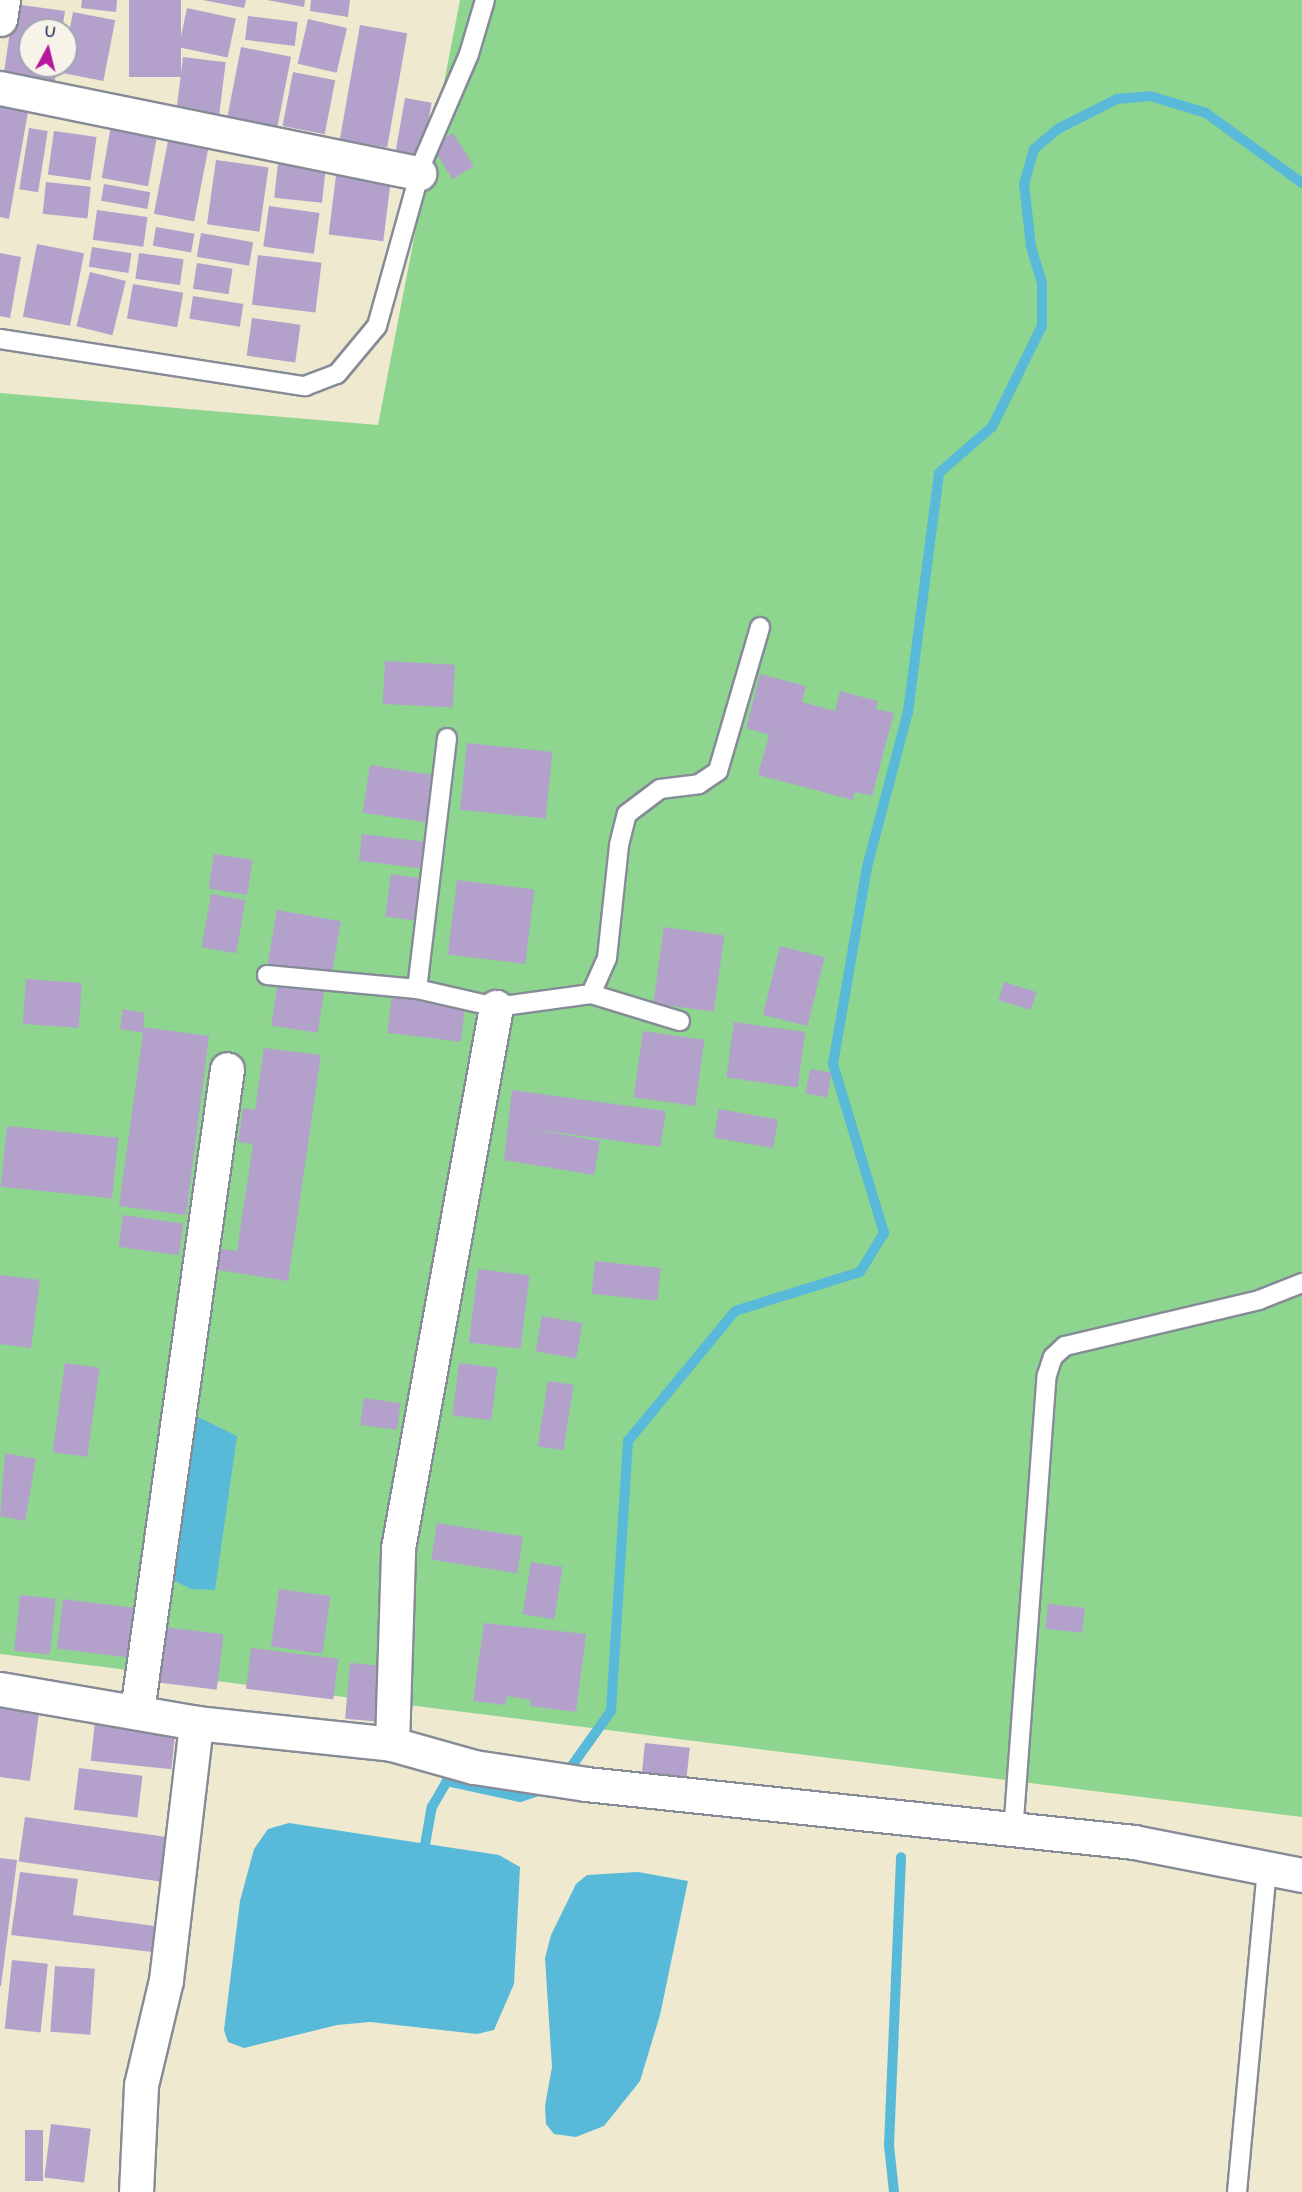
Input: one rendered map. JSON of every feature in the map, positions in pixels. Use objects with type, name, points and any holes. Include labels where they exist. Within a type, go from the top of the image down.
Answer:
[{"type":"street","points":[[0,19],[3,0]]},
{"type":"street","points":[[0,87],[419,173]]},
{"type":"street","points":[[392,1744],[398,1548],[496,1007]]},
{"type":"street","points":[[137,1711],[227,1069]]},
{"type":"street","points":[[0,1689],[196,1723],[392,1744],[474,1767],[586,1784],[1013,1833],[1134,1842],[1267,1871],[1302,1875]]},
{"type":"street","points":[[136,2192],[141,2085],[166,1980],[196,1723]]},
{"type":"lane","points":[[0,339],[304,387],[321,384],[360,351],[377,326],[397,271],[419,173],[448,93],[469,54],[485,0]]},
{"type":"lane","points":[[591,994],[607,958],[619,846],[627,814],[660,789],[699,784],[718,771],[760,627]]},
{"type":"lane","points":[[417,989],[447,738]]},
{"type":"lane","points":[[267,975],[417,989],[496,1007],[591,994],[680,1021]]},
{"type":"lane","points":[[1013,1833],[1047,1375],[1053,1357],[1065,1346],[1259,1300],[1302,1283]]},
{"type":"lane","points":[[1238,2192],[1267,1871]]},
{"type":"green space","points":[[460,0],[1302,0],[1302,1817],[0,1654],[0,393],[378,425]]},
{"type":"water","points":[[190,1413],[237,1436],[215,1590],[191,1589],[165,1576]]},
{"type":"water","points":[[289,1823],[499,1855],[520,1867],[514,1984],[494,2030],[477,2034],[370,2022],[337,2025],[244,2048],[228,2042],[224,2030],[240,1901],[254,1849],[268,1829]]},
{"type":"water","points":[[638,1872],[688,1881],[660,2015],[640,2081],[604,2126],[576,2137],[554,2134],[546,2124],[545,2106],[552,2067],[545,1958],[551,1935],[576,1884],[587,1875]]},
{"type":"building","points":[[82,0],[117,0],[116,12],[81,8]]},
{"type":"building","points":[[129,0],[181,0],[181,77],[129,77]]},
{"type":"building","points":[[203,0],[246,0],[244,8]]},
{"type":"building","points":[[267,0],[305,0],[304,7]]},
{"type":"building","points":[[311,0],[350,0],[348,17],[310,11]]},
{"type":"building","points":[[14,4],[65,11],[64,18],[18,18],[18,78],[55,78],[54,86],[3,79]]},
{"type":"building","points":[[187,8],[236,18],[228,58],[179,47]]},
{"type":"building","points":[[73,12],[115,20],[103,81],[78,76],[78,18],[72,18]]},
{"type":"building","points":[[248,16],[298,22],[295,46],[245,40]]},
{"type":"building","points":[[308,19],[347,28],[337,73],[298,64]]},
{"type":"building","points":[[360,25],[407,33],[387,148],[340,139]]},
{"type":"building","points":[[241,47],[291,57],[277,131],[226,122]]},
{"type":"building","points":[[183,57],[226,62],[219,117],[176,112]]},
{"type":"building","points":[[293,72],[335,80],[325,134],[283,126]]},
{"type":"building","points":[[405,98],[432,103],[422,158],[395,153]]},
{"type":"building","points":[[0,107],[28,112],[9,219],[0,217]]},
{"type":"building","points":[[112,120],[158,128],[148,186],[102,178]]},
{"type":"building","points":[[29,128],[48,131],[38,192],[19,189]]},
{"type":"building","points":[[54,131],[97,137],[90,181],[48,175]]},
{"type":"building","points":[[453,133],[474,166],[452,179],[432,146]]},
{"type":"building","points":[[168,141],[208,149],[194,221],[154,214]]},
{"type":"building","points":[[279,153],[327,158],[322,203],[274,198]]},
{"type":"building","points":[[216,160],[268,167],[259,232],[207,224]]},
{"type":"building","points":[[337,167],[392,174],[383,241],[329,234]]},
{"type":"building","points":[[46,182],[91,187],[87,219],[43,214]]},
{"type":"building","points":[[104,184],[150,192],[147,209],[101,201]]},
{"type":"building","points":[[269,206],[320,213],[314,254],[263,247]]},
{"type":"building","points":[[97,210],[148,217],[143,247],[93,240]]},
{"type":"building","points":[[156,227],[194,234],[191,252],[153,246]]},
{"type":"building","points":[[201,233],[253,242],[249,266],[197,257]]},
{"type":"building","points":[[37,244],[84,253],[70,326],[23,317]]},
{"type":"building","points":[[92,247],[132,253],[128,273],[89,267]]},
{"type":"building","points":[[0,253],[21,257],[10,318],[0,316]]},
{"type":"building","points":[[139,253],[184,259],[180,285],[135,279]]},
{"type":"building","points":[[258,255],[322,263],[315,312],[252,305]]},
{"type":"building","points":[[197,263],[233,269],[228,294],[193,289]]},
{"type":"building","points":[[90,272],[126,281],[112,335],[76,326]]},
{"type":"building","points":[[133,284],[183,293],[177,327],[127,318]]},
{"type":"building","points":[[193,296],[243,304],[240,327],[189,319]]},
{"type":"building","points":[[252,318],[301,325],[295,362],[247,356]]},
{"type":"building","points":[[385,661],[455,665],[453,708],[383,704]]},
{"type":"building","points":[[760,674],[806,686],[802,702],[835,711],[840,691],[878,701],[876,709],[894,713],[872,796],[855,792],[853,800],[758,775],[769,735],[746,728]]},
{"type":"building","points":[[467,743],[553,752],[546,819],[460,810]]},
{"type":"building","points":[[370,765],[435,775],[428,823],[362,812]]},
{"type":"building","points":[[362,834],[427,842],[423,869],[359,861]]},
{"type":"building","points":[[214,854],[253,860],[247,895],[209,889]]},
{"type":"building","points":[[391,874],[420,878],[414,921],[385,917]]},
{"type":"building","points":[[457,880],[534,890],[525,964],[448,954]]},
{"type":"building","points":[[211,894],[245,900],[236,953],[202,947]]},
{"type":"building","points":[[277,910],[341,921],[332,974],[268,963]]},
{"type":"building","points":[[664,927],[724,935],[714,1012],[653,1003]]},
{"type":"building","points":[[780,946],[825,957],[807,1026],[763,1015]]},
{"type":"building","points":[[26,979],[82,983],[79,1028],[23,1024]]},
{"type":"building","points":[[278,982],[324,989],[318,1033],[271,1025]]},
{"type":"building","points":[[1004,982],[1037,992],[1031,1010],[998,1000]]},
{"type":"building","points":[[392,995],[465,1004],[461,1042],[387,1033]]},
{"type":"building","points":[[123,1009],[145,1013],[143,1027],[209,1036],[186,1215],[119,1206],[143,1033],[120,1029]]},
{"type":"building","points":[[734,1022],[805,1032],[798,1087],[726,1077]]},
{"type":"building","points":[[643,1031],[704,1040],[695,1106],[634,1097]]},
{"type":"building","points":[[264,1048],[321,1055],[288,1281],[218,1270],[221,1249],[237,1251],[253,1144],[238,1142],[243,1108],[255,1110]]},
{"type":"building","points":[[810,1069],[832,1073],[827,1097],[806,1094]]},
{"type":"building","points":[[512,1090],[666,1111],[660,1147],[533,1129],[600,1141],[594,1175],[504,1160]]},
{"type":"building","points":[[719,1109],[778,1119],[773,1148],[714,1138]]},
{"type":"building","points":[[7,1126],[118,1138],[112,1198],[1,1187]]},
{"type":"building","points":[[123,1215],[183,1223],[179,1255],[119,1247]]},
{"type":"building","points":[[595,1261],[661,1268],[657,1301],[592,1294]]},
{"type":"building","points":[[478,1269],[530,1275],[521,1349],[469,1342]]},
{"type":"building","points":[[0,1275],[40,1280],[31,1348],[0,1344]]},
{"type":"building","points":[[542,1316],[582,1323],[576,1359],[536,1351]]},
{"type":"building","points":[[65,1363],[100,1368],[87,1457],[52,1452]]},
{"type":"building","points":[[459,1363],[498,1368],[491,1420],[453,1416]]},
{"type":"building","points":[[548,1381],[574,1385],[563,1450],[538,1446]]},
{"type":"building","points":[[364,1398],[401,1403],[397,1430],[360,1425]]},
{"type":"building","points":[[5,1453],[36,1459],[25,1521],[0,1516]]},
{"type":"building","points":[[437,1523],[523,1537],[517,1573],[431,1560]]},
{"type":"building","points":[[531,1562],[563,1567],[554,1619],[523,1614]]},
{"type":"building","points":[[279,1589],[330,1596],[322,1654],[271,1646]]},
{"type":"building","points":[[20,1595],[56,1599],[50,1654],[14,1651]]},
{"type":"building","points":[[63,1599],[133,1608],[127,1657],[57,1649]]},
{"type":"building","points":[[1048,1604],[1085,1608],[1082,1633],[1045,1629]]},
{"type":"building","points":[[484,1623],[586,1634],[576,1712],[530,1706],[531,1700],[507,1696],[505,1705],[473,1701]]},
{"type":"building","points":[[157,1626],[224,1634],[217,1690],[150,1682]]},
{"type":"building","points":[[251,1648],[338,1659],[333,1699],[246,1689]]},
{"type":"building","points":[[350,1663],[384,1666],[379,1722],[345,1719]]},
{"type":"building","points":[[0,1700],[40,1705],[30,1781],[0,1777]]},
{"type":"building","points":[[95,1721],[176,1729],[171,1769],[91,1761]]},
{"type":"building","points":[[645,1743],[690,1748],[686,1780],[642,1775]]},
{"type":"building","points":[[79,1768],[143,1776],[137,1817],[74,1810]]},
{"type":"building","points":[[25,1817],[176,1838],[169,1883],[19,1862]]},
{"type":"building","points":[[0,1858],[17,1860],[1,1986],[0,1986]]},
{"type":"building","points":[[20,1872],[78,1879],[73,1915],[155,1926],[152,1952],[11,1935]]},
{"type":"building","points":[[12,1960],[48,1964],[41,2032],[5,2029]]},
{"type":"building","points":[[55,1966],[95,1969],[90,2035],[50,2032]]},
{"type":"building","points":[[51,2124],[91,2129],[84,2182],[44,2178]]},
{"type":"building","points":[[25,2130],[43,2130],[43,2181],[25,2181]]},
{"type":"waterway","points":[[571,1767],[611,1711],[628,1441],[735,1311],[860,1272],[884,1233],[833,1064],[867,867],[908,712],[939,473],[992,427],[1042,326],[1042,283],[1031,246],[1024,184],[1034,149],[1058,129],[1117,99],[1150,96],[1206,113],[1302,183]]},
{"type":"waterway","points":[[425,1845],[432,1807],[447,1781],[520,1797],[548,1788]]},
{"type":"waterway","points":[[894,2192],[889,2145],[901,1857]]}]
